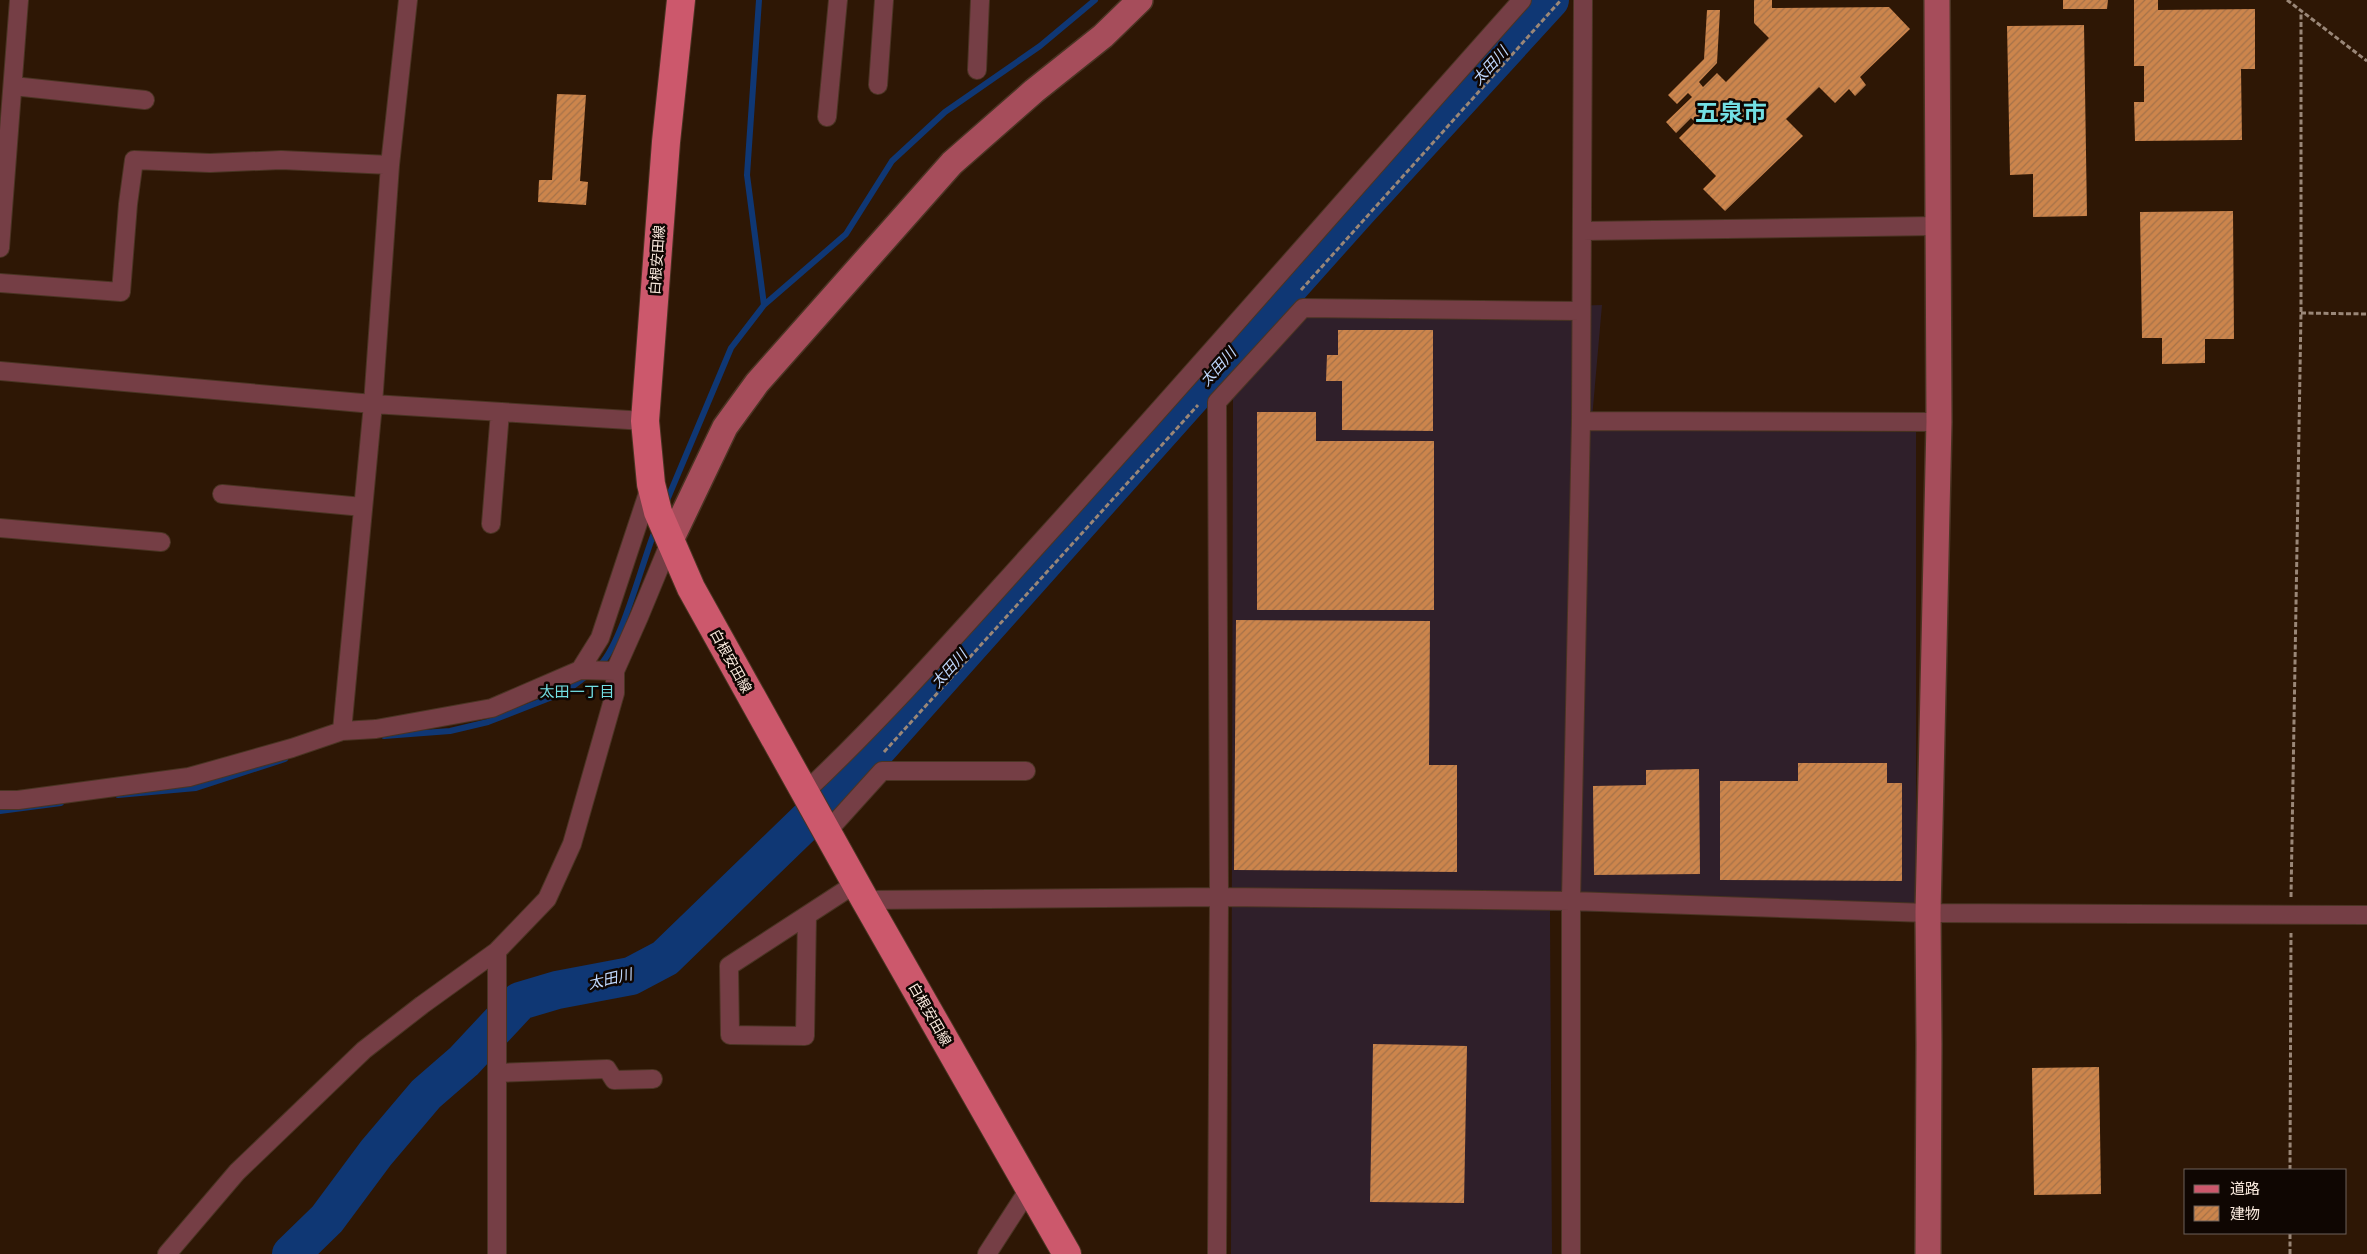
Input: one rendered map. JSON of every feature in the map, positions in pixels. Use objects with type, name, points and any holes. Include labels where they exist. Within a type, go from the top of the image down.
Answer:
[{"type":"main road","name":"白根安田線","points":[[681,0],[666,142],[645,421],[651,484],[658,512],[691,588],[826,833],[1067,1254]]},
{"type":"street","points":[[0,248],[19,0]]},
{"type":"street","points":[[342,731],[373,404],[390,166],[408,0]]},
{"type":"street","points":[[826,117],[838,0]]},
{"type":"street","points":[[878,85],[884,0]]},
{"type":"street","points":[[976,70],[980,0]]},
{"type":"street","points":[[167,1254],[236,1172],[364,1050],[497,951],[547,899],[572,844],[615,693],[615,671],[640,618],[670,542],[725,427],[757,383],[780,356],[952,163],[1034,91],[1103,36],[1140,0]]},
{"type":"street","points":[[804,793],[861,740],[1057,524],[1279,277],[1353,188],[1522,0]]},
{"type":"street","points":[[1571,1254],[1572,902],[1582,421],[1583,0]]},
{"type":"street","points":[[1928,1254],[1930,1044],[1928,913],[1939,422],[1937,0]]},
{"type":"street","points":[[12,86],[144,100]]},
{"type":"street","points":[[0,283],[121,292],[128,204],[134,160],[210,164],[281,160],[390,166]]},
{"type":"street","points":[[1582,231],[1937,226]]},
{"type":"street","points":[[1217,1254],[1219,898],[1217,402],[1303,308],[1581,311]]},
{"type":"street","points":[[0,371],[373,404],[645,421]]},
{"type":"street","points":[[491,524],[500,412]]},
{"type":"street","points":[[1582,421],[1939,422]]},
{"type":"street","points":[[580,670],[600,638],[651,484]]},
{"type":"street","points":[[222,494],[362,507]]},
{"type":"street","points":[[0,528],[161,542]]},
{"type":"street","points":[[0,800],[18,800],[189,777],[292,748],[342,731],[376,729],[492,708],[580,670],[615,671]]},
{"type":"street","points":[[826,833],[882,771],[1026,771]]},
{"type":"street","points":[[807,915],[805,1036],[730,1035],[729,966],[807,915],[860,892],[1572,902],[1928,913],[2367,915]]},
{"type":"street","points":[[497,951],[497,1254]]},
{"type":"street","points":[[497,1074],[606,1069],[614,1080],[654,1079]]},
{"type":"street","points":[[987,1254],[1030,1188]]},
{"type":"path","points":[[1296,295],[1560,0]]},
{"type":"path","points":[[2287,0],[2367,61]]},
{"type":"path","points":[[2290,1169],[2291,915],[2301,313],[2301,10]]},
{"type":"path","points":[[2301,313],[2367,314]]},
{"type":"path","points":[[881,756],[1199,403]]},
{"type":"path","points":[[2290,1234],[2290,1254]]},
{"type":"shaded area","points":[[1602,305],[1591,430],[1916,432],[1916,916],[1550,911],[1552,1254],[1231,1254],[1233,395],[1303,314]]},
{"type":"building","points":[[1754,0],[1772,0],[1772,8],[1889,7],[1910,29],[1860,77],[1866,85],[1855,96],[1849,89],[1835,103],[1819,87],[1786,119],[1803,136],[1725,211],[1703,189],[1716,176],[1679,138],[1695,122],[1691,118],[1676,133],[1666,122],[1692,97],[1688,93],[1677,104],[1668,95],[1704,59],[1707,10],[1720,10],[1717,63],[1699,82],[1703,87],[1717,73],[1726,82],[1769,38],[1754,23]]},
{"type":"building","points":[[2063,0],[2108,0],[2107,9],[2063,9]]},
{"type":"building","points":[[2134,0],[2158,0],[2158,10],[2255,9],[2255,69],[2241,69],[2242,140],[2135,141],[2134,102],[2144,102],[2144,66],[2134,66]]},
{"type":"building","points":[[2084,25],[2087,216],[2033,217],[2033,174],[2010,175],[2007,26]]},
{"type":"building","points":[[557,94],[586,95],[580,181],[588,182],[586,205],[538,202],[539,180],[552,180]]},
{"type":"building","points":[[2233,211],[2234,339],[2205,339],[2205,363],[2162,364],[2162,338],[2142,338],[2140,212]]},
{"type":"building","points":[[1338,330],[1433,330],[1433,431],[1342,430],[1342,381],[1326,381],[1327,355],[1338,355]]},
{"type":"building","points":[[1257,412],[1316,412],[1316,441],[1434,441],[1434,610],[1257,610]]},
{"type":"building","points":[[1236,620],[1430,621],[1429,765],[1457,765],[1457,872],[1234,870]]},
{"type":"building","points":[[1798,763],[1887,763],[1887,783],[1902,783],[1902,881],[1720,880],[1720,781],[1798,781]]},
{"type":"building","points":[[1699,769],[1700,874],[1594,875],[1593,786],[1646,785],[1646,770]]},
{"type":"building","points":[[1373,1044],[1467,1046],[1464,1203],[1370,1202]]},
{"type":"building","points":[[2099,1067],[2101,1194],[2034,1195],[2032,1068]]},
{"type":"waterway","points":[[759,0],[747,175],[764,305]]},
{"type":"waterway","points":[[665,505],[731,348],[764,305],[846,234],[892,161],[945,112],[1040,46],[1095,0]]},
{"type":"waterway","name":"太田川","points":[[291,1254],[327,1219],[376,1153],[426,1094],[464,1061],[520,1001],[557,990],[631,976],[665,958],[854,775],[1357,211],[1550,0]]},
{"type":"waterway","points":[[597,668],[606,658],[623,624],[656,528]]},
{"type":"waterway","points":[[384,736],[450,731],[488,722],[565,692],[589,674]]},
{"type":"waterway","points":[[118,795],[196,788],[285,759]]},
{"type":"waterway","points":[[0,811],[61,803]]},
{"type":"district","name":"五泉市","points":[[1731,113]]},
{"type":"district","name":"太田一丁目","points":[[577,692]]}]
